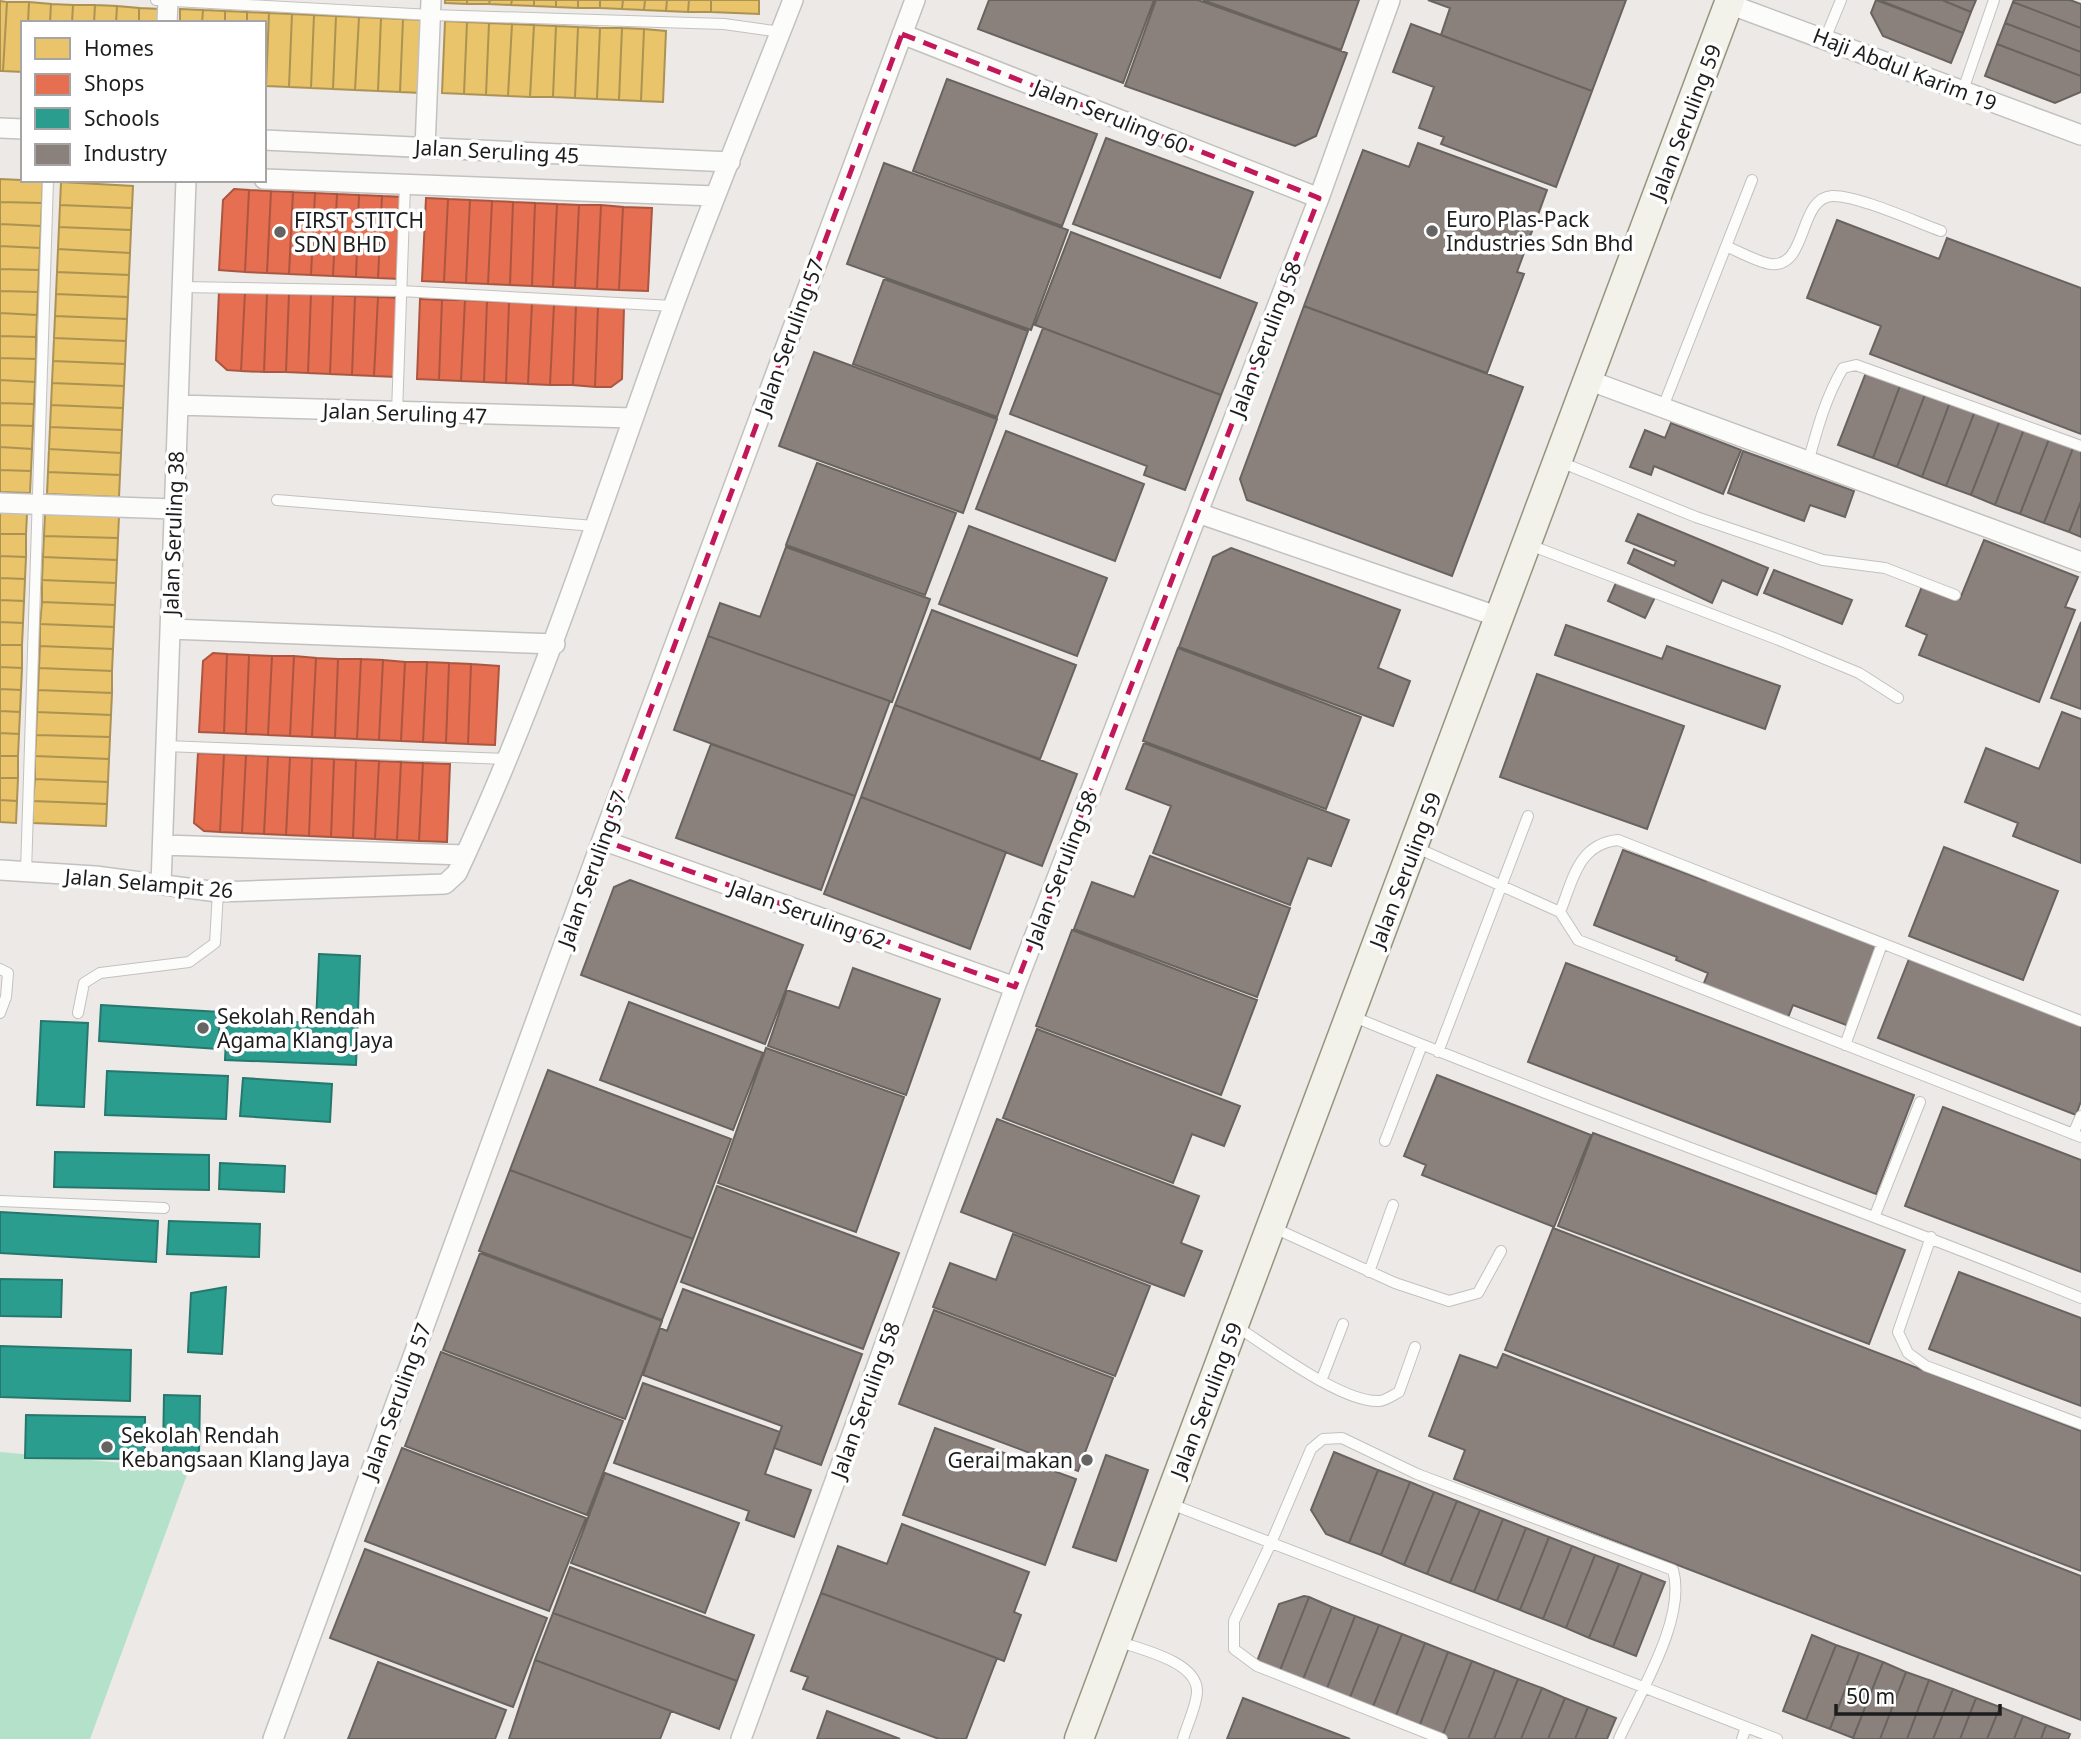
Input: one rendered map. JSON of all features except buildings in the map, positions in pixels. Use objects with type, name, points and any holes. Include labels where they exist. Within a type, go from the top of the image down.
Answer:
[{"type":"main road","name":"Jalan Seruling 59","points":[[1079,1739],[1730,2]]},
{"type":"street","points":[[167,21],[168,0]]},
{"type":"street","points":[[465,855],[509,759],[555,644],[673,306],[793,0]]},
{"type":"street","name":"Jalan Seruling 57","points":[[273,1739],[602,841],[915,0]]},
{"type":"street","name":"Jalan Seruling 58","points":[[741,1739],[1015,987],[1319,198],[1390,0]]},
{"type":"street","name":"Haji Abdul Karim 19","points":[[1730,2],[2081,135]]},
{"type":"street","points":[[425,148],[431,7]]},
{"type":"street","name":"Jalan Seruling 60","points":[[902,34],[1319,198]]},
{"type":"street","points":[[0,128],[21,129]]},
{"type":"street","name":"Jalan Seruling 45","points":[[266,140],[730,162]]},
{"type":"street","name":"Jalan Seruling 45","points":[[266,179],[715,196]]},
{"type":"street","name":"Jalan Seruling 38","points":[[161,885],[186,182]]},
{"type":"street","points":[[1588,380],[1809,459],[2081,562]]},
{"type":"street","name":"Jalan Seruling 47","points":[[178,405],[633,418]]},
{"type":"street","points":[[0,503],[174,509]]},
{"type":"street","points":[[1198,513],[1499,617]]},
{"type":"street","points":[[170,629],[555,644]]},
{"type":"street","name":"Jalan Seruling 62","points":[[602,841],[1015,987]]},
{"type":"street","name":"Jalan Selampit 26","points":[[0,870],[218,892],[445,884],[457,873],[465,855],[163,845]]},
{"type":"lane","points":[[156,0],[431,7],[724,24],[781,32]]},
{"type":"lane","points":[[1825,38],[1841,0]]},
{"type":"lane","points":[[1963,90],[1994,0]]},
{"type":"lane","points":[[1663,407],[1752,180]]},
{"type":"lane","points":[[26,872],[48,182]]},
{"type":"lane","points":[[397,413],[405,185]]},
{"type":"lane","points":[[1726,246],[1769,264],[1780,264],[1790,257],[1816,205],[1832,196],[1849,198],[1941,231]]},
{"type":"lane","points":[[183,287],[401,290],[673,306]]},
{"type":"lane","points":[[1809,459],[1824,404],[1833,385],[1843,368],[1856,365],[2081,446]]},
{"type":"lane","points":[[1558,461],[1696,517],[1823,560],[1885,568],[1955,596]]},
{"type":"lane","points":[[277,500],[594,526]]},
{"type":"lane","points":[[1527,544],[1859,673],[1898,698]]},
{"type":"lane","points":[[165,746],[509,759]]},
{"type":"lane","points":[[1438,1052],[1528,816]]},
{"type":"lane","points":[[1560,912],[1587,852],[1601,842],[1618,841],[2081,1021]]},
{"type":"lane","points":[[1413,847],[1560,912],[1578,940],[2077,1136],[2081,1115]]},
{"type":"lane","points":[[78,1013],[84,983],[100,973],[189,962],[215,943],[218,892]]},
{"type":"lane","points":[[1845,1045],[1882,944]]},
{"type":"lane","points":[[0,969],[8,973],[6,998],[0,1013]]},
{"type":"lane","points":[[1350,1015],[1438,1052],[1931,1237],[2081,1298]]},
{"type":"lane","points":[[1385,1141],[1422,1045]]},
{"type":"lane","points":[[1875,1216],[1920,1102]]},
{"type":"lane","points":[[0,1201],[164,1208]]},
{"type":"lane","points":[[1369,1272],[1393,1205]]},
{"type":"lane","points":[[1271,1226],[1369,1272],[1449,1301],[1478,1293],[1501,1251]]},
{"type":"lane","points":[[1931,1237],[1898,1332],[1908,1353],[1926,1366],[2081,1424]]},
{"type":"lane","points":[[1321,1381],[1343,1324]]},
{"type":"lane","points":[[1234,1325],[1321,1381],[1354,1395],[1380,1401],[1399,1392],[1415,1347]]},
{"type":"lane","points":[[1442,1739],[1257,1667],[1234,1649],[1234,1621],[1311,1449],[1324,1439],[1342,1438],[1417,1474],[1673,1570],[1677,1585],[1671,1623],[1619,1739]]},
{"type":"lane","points":[[1167,1502],[1777,1739]]},
{"type":"lane","points":[[1115,1641],[1183,1666],[1191,1677],[1197,1690],[1183,1739]]},
{"type":"lane","points":[[1742,1739],[1746,1727]]},
{"type":"highlighted area","points":[[902,34],[1319,198],[1015,987],[602,840]]},
{"type":"green space","points":[[0,1452],[189,1469],[90,1739],[0,1739]]},
{"type":"place","name":"Euro Plas-Pack Industries Sdn Bhd","points":[[1432,231]]},
{"type":"place","name":"FIRST STITCH SDN BHD","points":[[280,232]]},
{"type":"place","name":"Sekolah Rendah Agama Klang Jaya","points":[[203,1028]]},
{"type":"place","name":"Sekolah Rendah Kebangsaan Klang Jaya","points":[[107,1447]]},
{"type":"place","name":"Gerai makan","points":[[1087,1460]]}]
